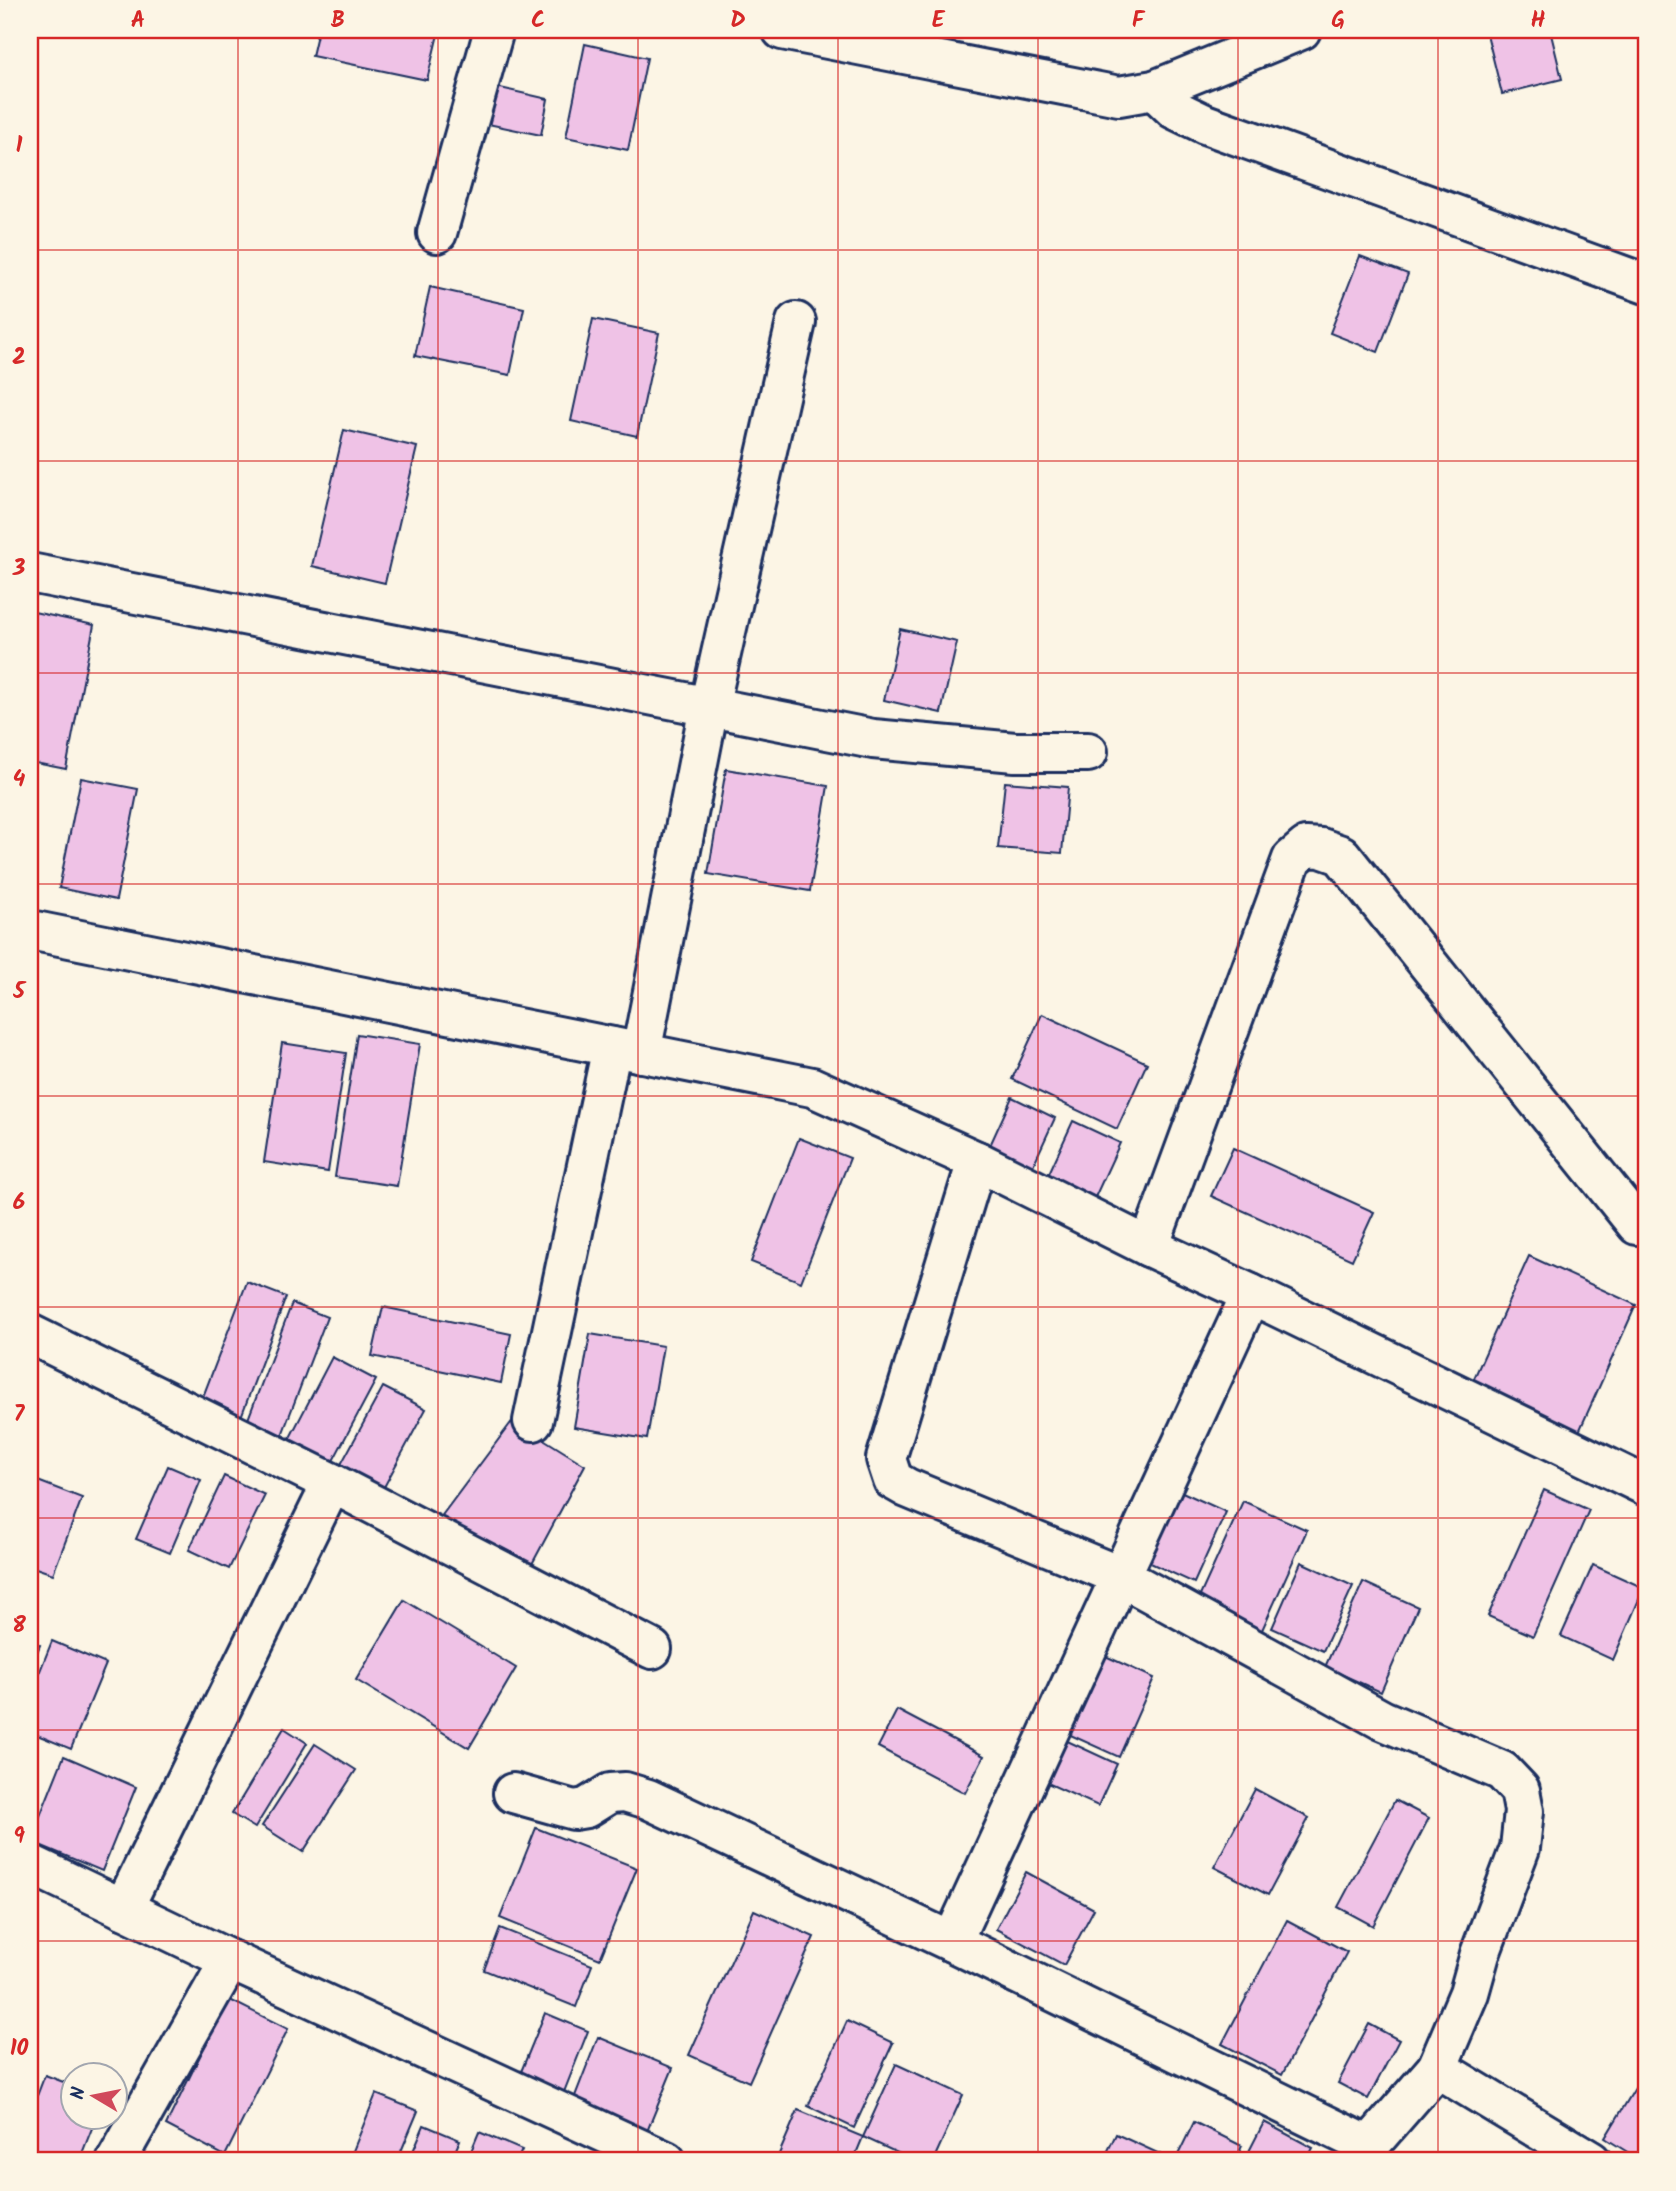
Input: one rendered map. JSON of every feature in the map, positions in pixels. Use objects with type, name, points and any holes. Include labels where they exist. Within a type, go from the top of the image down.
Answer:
[{"type":"street","points":[[437,233],[494,30]]},
{"type":"street","points":[[782,30],[1119,96],[1154,90],[1301,30]]},
{"type":"street","points":[[1154,90],[1174,109],[1205,124],[1646,284]]},
{"type":"street","points":[[533,1421],[627,1050],[709,707],[796,322]]},
{"type":"street","points":[[30,573],[873,738],[1015,752],[1088,752]]},
{"type":"street","points":[[1149,1247],[1292,859],[1306,847],[1321,848],[1341,855],[1637,1225]]},
{"type":"street","points":[[30,930],[812,1087],[977,1161],[1149,1247],[1646,1486]]},
{"type":"street","points":[[513,1793],[574,1810],[586,1808],[610,1793],[625,1791],[648,1799],[952,1942],[1364,2154],[1437,2068],[1469,1993],[1480,1954],[1520,1848],[1524,1811],[1520,1790],[1502,1771],[1382,1720],[1122,1577],[906,1488],[893,1480],[886,1459],[977,1161]]},
{"type":"street","points":[[952,1942],[1251,1294]]},
{"type":"street","points":[[30,1334],[332,1483],[652,1649]]},
{"type":"street","points":[[123,1909],[332,1483]]},
{"type":"street","points":[[30,1864],[230,1960],[666,2161]]},
{"type":"street","points":[[116,2161],[230,1960]]},
{"type":"street","points":[[1437,2068],[1591,2161]]},
{"type":"building","points":[[318,30],[439,30],[427,80],[312,56]]},
{"type":"building","points":[[1486,30],[1550,30],[1562,79],[1502,94]]},
{"type":"building","points":[[585,44],[647,58],[628,150],[566,137]]},
{"type":"building","points":[[496,87],[548,99],[541,135],[488,124]]},
{"type":"building","points":[[1360,256],[1408,274],[1378,352],[1330,333]]},
{"type":"building","points":[[430,287],[524,308],[510,375],[415,356]]},
{"type":"building","points":[[593,319],[659,333],[637,436],[571,421]]},
{"type":"building","points":[[344,430],[417,447],[385,583],[312,566]]},
{"type":"building","points":[[34,612],[94,625],[66,769],[30,762],[30,634]]},
{"type":"building","points":[[900,629],[957,642],[941,713],[884,700]]},
{"type":"building","points":[[726,769],[828,786],[810,891],[708,874]]},
{"type":"building","points":[[81,778],[138,789],[116,900],[59,888]]},
{"type":"building","points":[[1005,782],[1068,787],[1062,853],[998,848]]},
{"type":"building","points":[[1042,1014],[1147,1063],[1117,1129],[1012,1079]]},
{"type":"building","points":[[357,1034],[420,1044],[397,1186],[335,1177]]},
{"type":"building","points":[[282,1043],[346,1053],[328,1172],[264,1162]]},
{"type":"building","points":[[1012,1097],[1055,1118],[1025,1183],[982,1163]]},
{"type":"building","points":[[1073,1121],[1120,1143],[1091,1206],[1044,1184]]},
{"type":"building","points":[[799,1138],[850,1158],[801,1282],[751,1262]]},
{"type":"building","points":[[1233,1148],[1374,1212],[1352,1260],[1211,1196]]},
{"type":"building","points":[[1529,1256],[1636,1305],[1578,1434],[1471,1385]]},
{"type":"building","points":[[247,1282],[286,1297],[241,1417],[201,1402]]},
{"type":"building","points":[[292,1303],[327,1317],[282,1435],[247,1422]]},
{"type":"building","points":[[383,1307],[511,1334],[501,1383],[372,1356]]},
{"type":"building","points":[[590,1334],[663,1346],[647,1439],[574,1427]]},
{"type":"building","points":[[332,1357],[376,1380],[326,1474],[283,1451]]},
{"type":"building","points":[[383,1387],[426,1409],[376,1502],[333,1479]]},
{"type":"building","points":[[513,1420],[585,1465],[524,1579],[440,1518]]},
{"type":"building","points":[[168,1466],[201,1480],[170,1553],[136,1539]]},
{"type":"building","points":[[224,1476],[265,1495],[229,1569],[189,1550]]},
{"type":"building","points":[[30,1478],[82,1498],[53,1574],[30,1566]]},
{"type":"building","points":[[1178,1490],[1226,1512],[1194,1583],[1146,1561]]},
{"type":"building","points":[[1544,1490],[1589,1510],[1533,1636],[1488,1616]]},
{"type":"building","points":[[1243,1501],[1307,1530],[1258,1639],[1194,1609]]},
{"type":"building","points":[[1301,1562],[1353,1586],[1323,1651],[1272,1628]]},
{"type":"building","points":[[1593,1565],[1644,1588],[1613,1660],[1561,1636]]},
{"type":"building","points":[[1363,1582],[1418,1607],[1381,1692],[1325,1667]]},
{"type":"building","points":[[404,1600],[516,1668],[469,1748],[356,1680]]},
{"type":"building","points":[[30,1641],[40,1645],[30,1669]]},
{"type":"building","points":[[52,1641],[106,1664],[71,1749],[30,1732],[30,1696]]},
{"type":"building","points":[[1101,1654],[1154,1678],[1119,1757],[1066,1733]]},
{"type":"building","points":[[897,1710],[984,1756],[965,1793],[878,1747]]},
{"type":"building","points":[[284,1728],[307,1743],[255,1828],[232,1814]]},
{"type":"building","points":[[1063,1739],[1117,1764],[1098,1806],[1043,1781]]},
{"type":"building","points":[[315,1744],[356,1770],[303,1852],[262,1826]]},
{"type":"building","points":[[64,1756],[136,1787],[102,1871],[30,1841]]},
{"type":"building","points":[[1255,1789],[1309,1818],[1268,1895],[1214,1867]]},
{"type":"building","points":[[1395,1800],[1429,1818],[1373,1926],[1338,1907]]},
{"type":"building","points":[[536,1828],[637,1868],[600,1959],[500,1918]]},
{"type":"building","points":[[1026,1872],[1094,1909],[1064,1965],[996,1929]]},
{"type":"building","points":[[754,1910],[814,1937],[749,2082],[689,2055]]},
{"type":"building","points":[[1287,1920],[1347,1952],[1282,2075],[1222,2044]]},
{"type":"building","points":[[500,1928],[592,1965],[576,2007],[484,1970]]},
{"type":"building","points":[[228,1999],[288,2029],[225,2156],[166,2125]]},
{"type":"building","points":[[545,2013],[588,2031],[562,2097],[518,2079]]},
{"type":"building","points":[[847,2021],[893,2043],[854,2128],[808,2106]]},
{"type":"building","points":[[1369,2024],[1399,2040],[1368,2099],[1338,2083]]},
{"type":"building","points":[[598,2037],[673,2068],[646,2134],[572,2104]]},
{"type":"building","points":[[896,2064],[963,2095],[933,2161],[915,2161],[863,2137]]},
{"type":"building","points":[[1646,2070],[1646,2161],[1642,2161],[1605,2138]]},
{"type":"building","points":[[45,2075],[60,2081],[60,2132],[90,2132],[79,2161],[30,2161],[30,2114]]},
{"type":"building","points":[[376,2094],[418,2111],[397,2161],[349,2161]]},
{"type":"building","points":[[798,2110],[863,2137],[853,2161],[776,2161]]},
{"type":"building","points":[[1194,2122],[1242,2146],[1235,2161],[1175,2161]]},
{"type":"building","points":[[1264,2122],[1313,2148],[1306,2161],[1244,2161]]},
{"type":"building","points":[[424,2125],[460,2140],[451,2161],[409,2161]]},
{"type":"building","points":[[479,2132],[522,2150],[517,2161],[467,2161]]},
{"type":"building","points":[[1116,2134],[1160,2154],[1157,2161],[1103,2161]]}]
